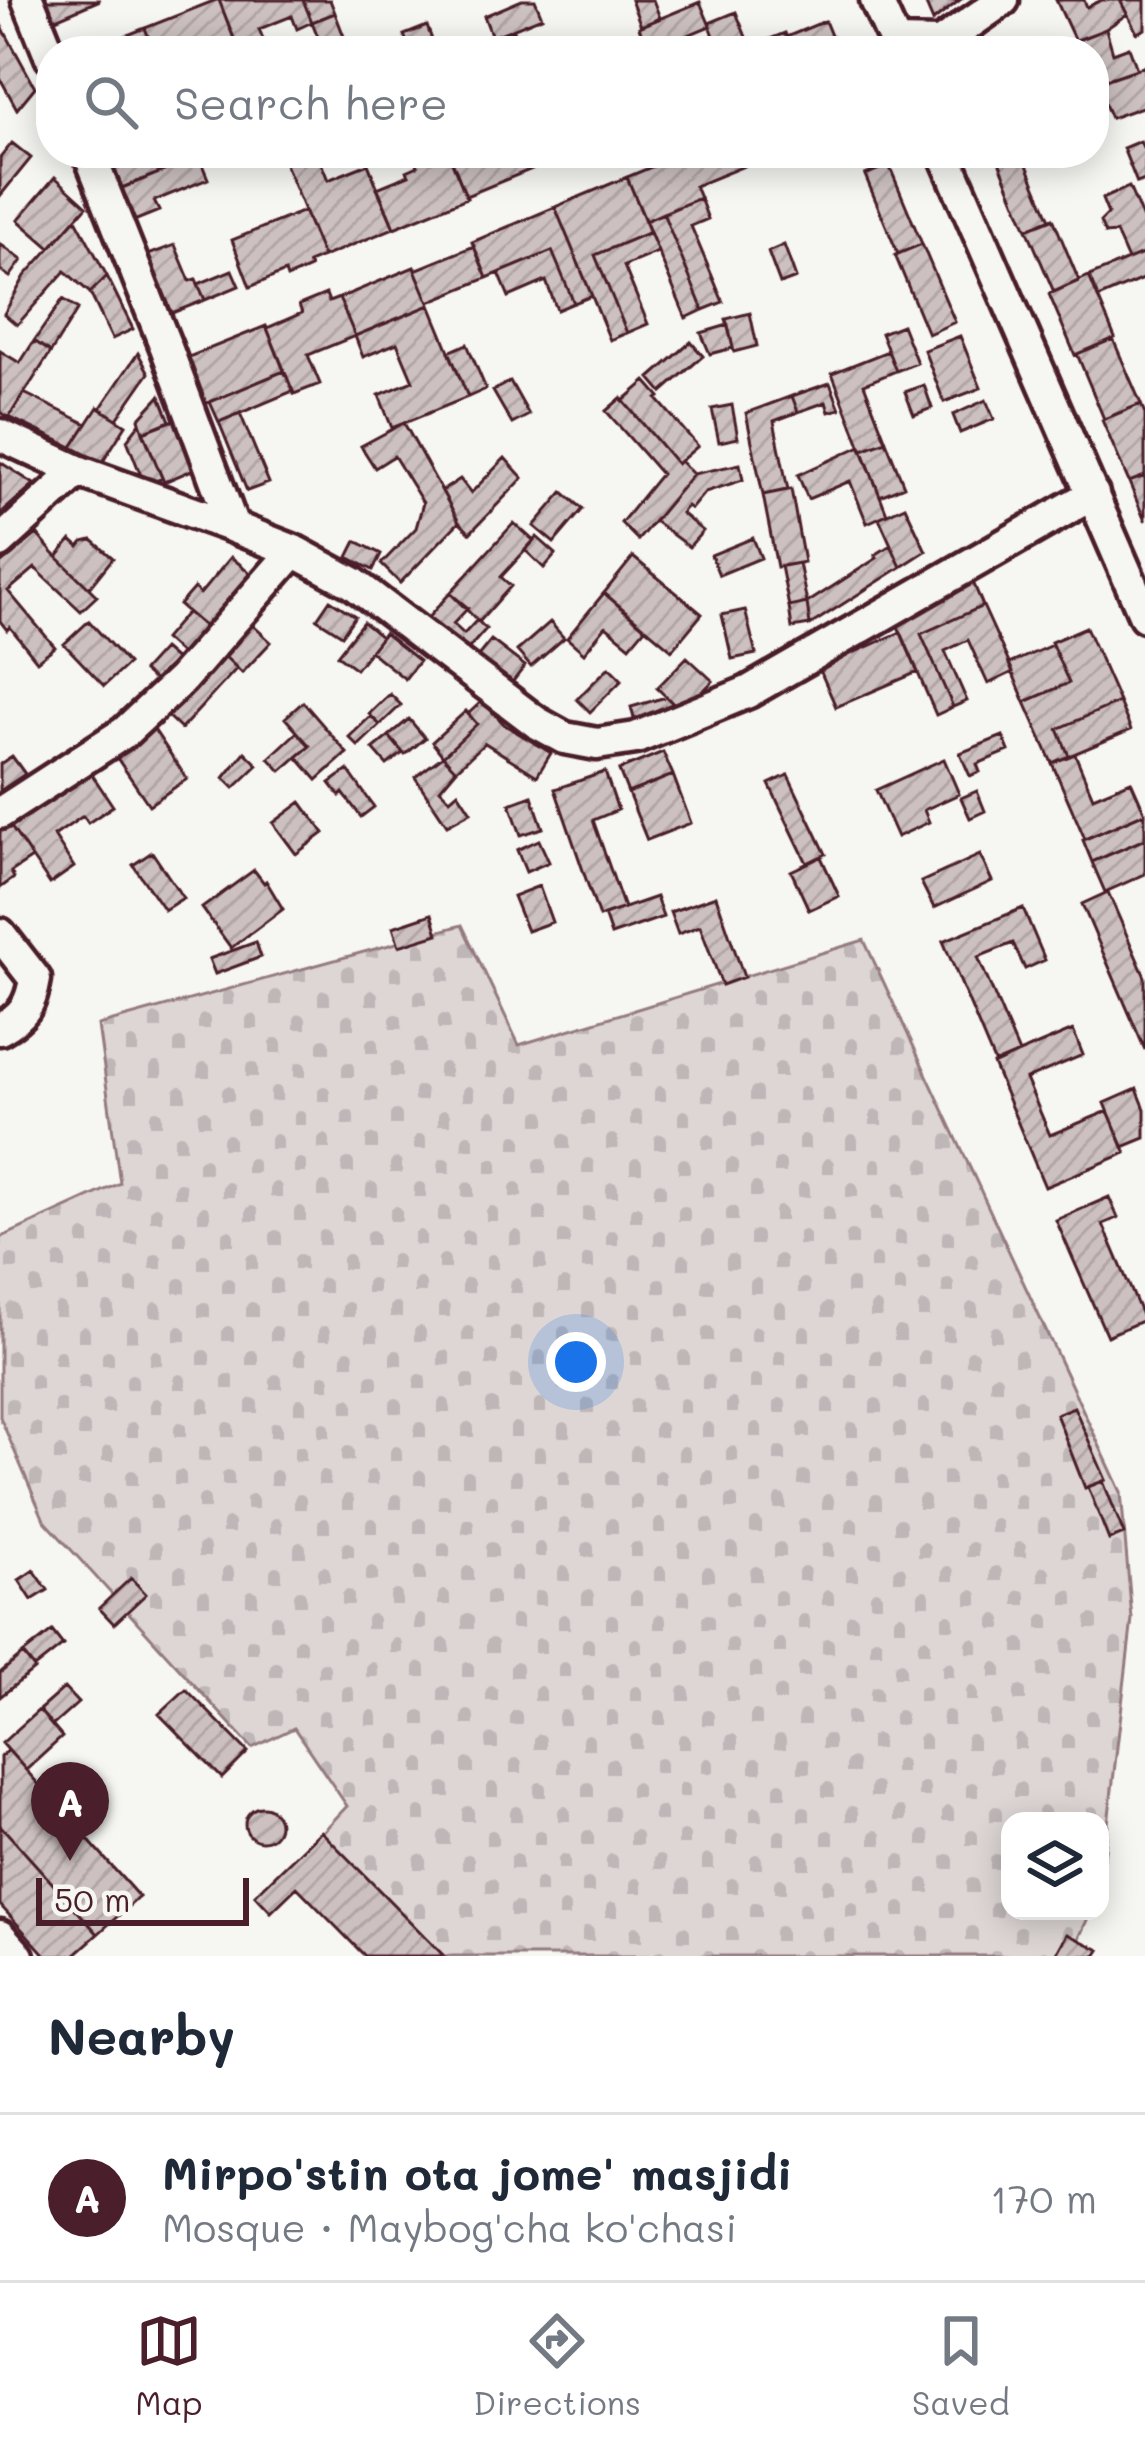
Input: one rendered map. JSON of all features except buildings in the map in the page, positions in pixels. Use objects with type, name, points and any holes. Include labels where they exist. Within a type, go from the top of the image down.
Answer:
[{"type":"street","points":[[28,0],[43,36]]},
{"type":"street","points":[[876,0],[892,36]]},
{"type":"street","points":[[951,36],[1003,0]]},
{"type":"street","points":[[95,168],[233,527]]},
{"type":"street","points":[[951,168],[1145,616]]},
{"type":"street","points":[[0,435],[78,472],[294,551],[353,583],[536,722],[565,738],[597,744],[636,739],[748,692],[1093,494]]},
{"type":"street","points":[[0,542],[78,472]]},
{"type":"street","points":[[0,813],[125,732],[182,679],[294,551]]},
{"type":"street","points":[[0,934],[34,979],[31,1002],[0,1029]]},
{"type":"street","points":[[0,1936],[18,1956]]},
{"type":"green space","points":[[462,925],[519,1045],[864,940],[1121,1492],[1132,1619],[1109,1815],[1001,1812],[1001,1920],[1087,1920],[1071,1956],[436,1956],[319,1836],[347,1806],[294,1728],[252,1748],[44,1520],[0,1417],[0,1238],[120,1183],[98,1025]]},
{"type":"place","name":"Mirpo'stin ota jome' masjidi","points":[[70,1861]]}]
